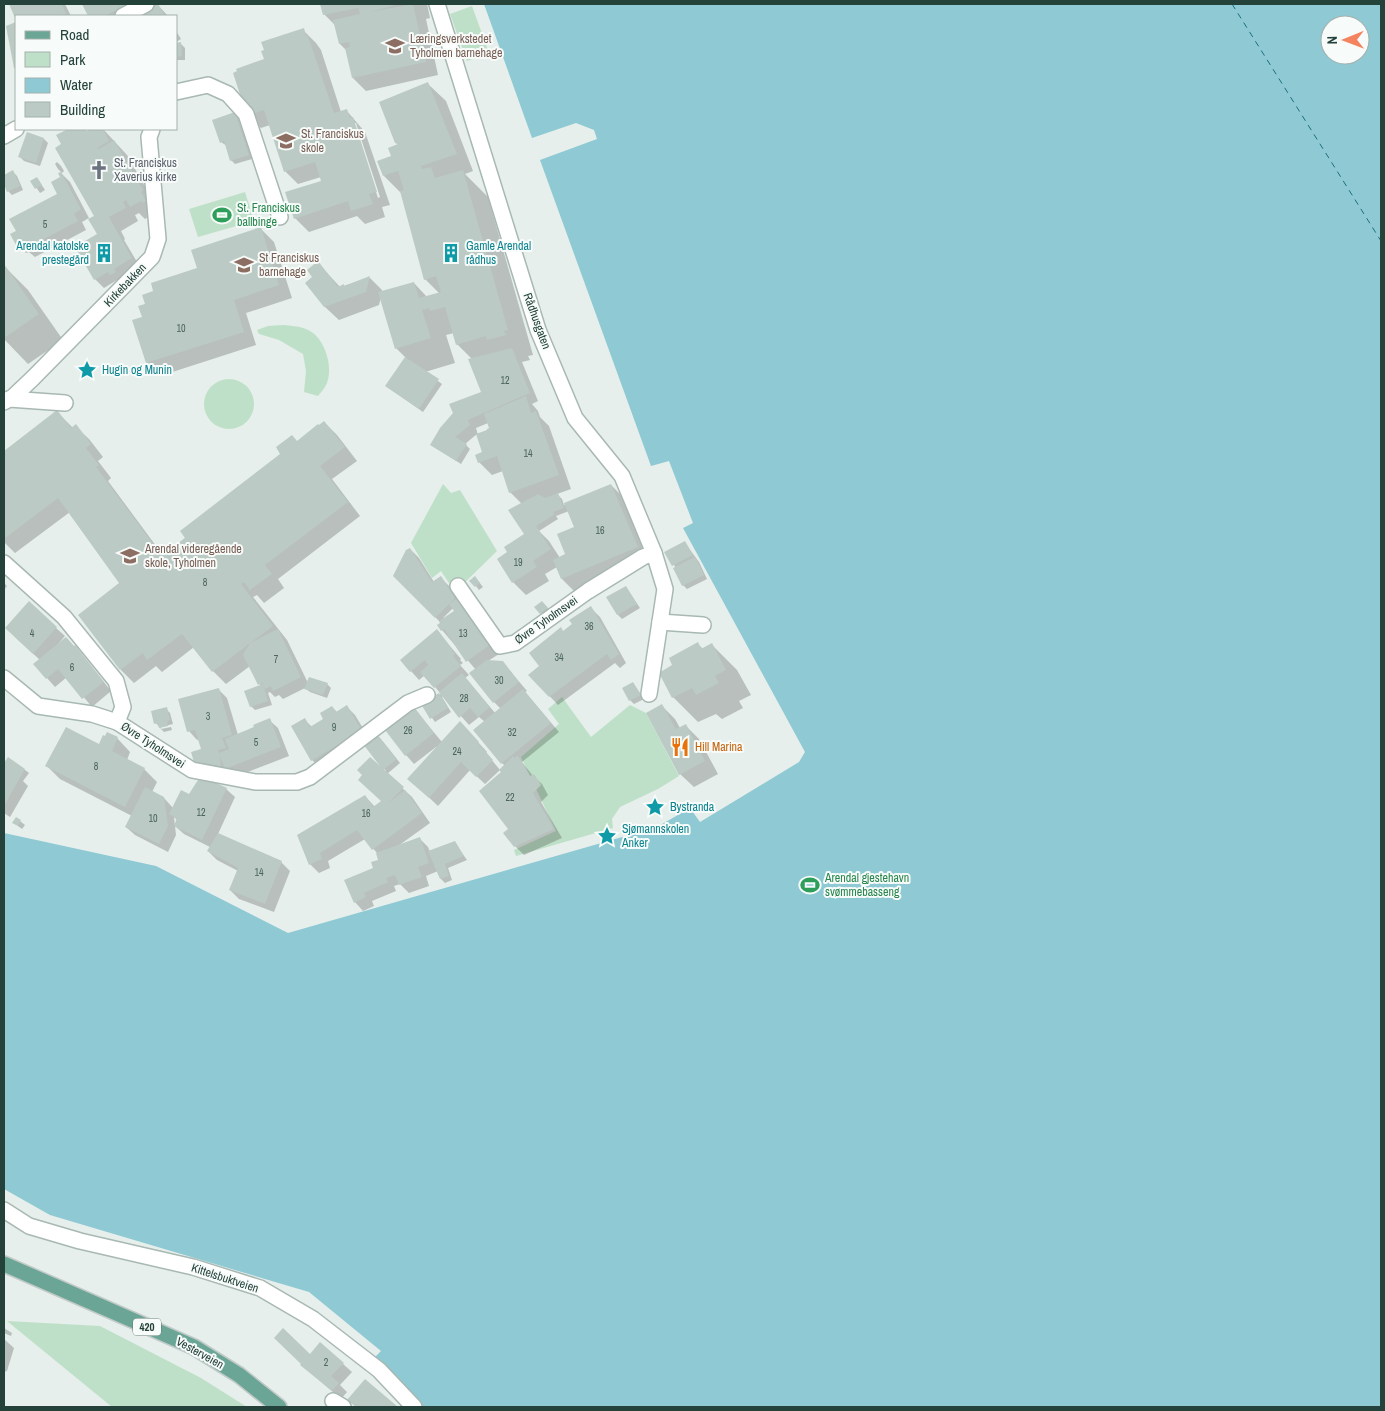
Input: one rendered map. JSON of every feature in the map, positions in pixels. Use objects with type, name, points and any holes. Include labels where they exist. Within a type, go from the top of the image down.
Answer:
[{"type":"main road","name":"Vesterveien","points":[[4,1264],[194,1348],[239,1375],[279,1407]]},
{"type":"street","points":[[125,15],[146,4]]},
{"type":"street","name":"Rådhusgaten","points":[[438,4],[458,75],[538,330],[575,418],[622,476],[654,553],[664,589],[649,694]]},
{"type":"street","points":[[178,92],[208,85],[228,94],[246,114],[280,217]]},
{"type":"street","points":[[4,136],[15,130]]},
{"type":"street","name":"Kirkebakken","points":[[6,401],[33,378],[152,257],[158,239],[149,136],[152,130]]},
{"type":"street","points":[[6,401],[65,403]]},
{"type":"street","name":"Øvre Tyholmsvei","points":[[458,586],[500,646],[515,644],[588,591],[643,557],[654,553]]},
{"type":"street","name":"Øvre Tyholmsvei","points":[[4,563],[64,617],[116,681],[123,707],[117,722],[192,770],[255,782],[297,782],[310,777],[408,703],[427,695]]},
{"type":"street","points":[[660,622],[703,625]]},
{"type":"street","points":[[4,678],[38,706],[92,714],[117,722]]},
{"type":"street","name":"Kittelsbuktveien","points":[[4,1210],[30,1226],[80,1241],[193,1267],[260,1288],[314,1319],[379,1370],[414,1407]]},
{"type":"green space","points":[[472,6],[489,53],[467,61],[450,14]]},
{"type":"green space","name":"St. Franciskus ballbinge","points":[[245,192],[254,221],[198,237],[189,209]]},
{"type":"green space","points":[[283,325],[310,331],[318,337],[325,349],[329,363],[329,377],[318,396],[304,392],[306,371],[303,354],[279,340],[259,334],[257,330],[268,326]]},
{"type":"green space","points":[[234,379],[247,386],[253,394],[253,414],[247,422],[239,428],[224,429],[211,422],[205,414],[204,399],[211,386],[219,380]]},
{"type":"green space","points":[[443,484],[451,493],[460,490],[497,551],[455,592],[441,571],[432,578],[411,543]]},
{"type":"green space","points":[[562,697],[591,737],[630,705],[646,713],[679,776],[658,789],[620,807],[612,819],[613,828],[516,856],[514,850],[556,831],[521,757],[559,724],[548,709]]},
{"type":"green space","points":[[7,1321],[100,1326],[201,1378],[247,1407],[112,1407]]},
{"type":"water","points":[[484,4],[1381,4],[1381,1407],[421,1407],[375,1357],[381,1351],[309,1292],[50,1215],[4,1189],[4,833],[156,866],[288,933],[657,827],[690,808],[700,822],[799,762],[805,752],[683,528],[693,523],[669,461],[651,466],[540,160],[597,139],[594,130],[576,123],[532,138]]},
{"type":"building","points":[[9,4],[62,4],[66,14],[15,15],[15,18]]},
{"type":"building","points":[[82,4],[130,4],[106,15],[88,15]]},
{"type":"building","points":[[154,4],[158,4],[164,15],[135,15]]},
{"type":"building","points":[[320,4],[399,4],[370,12],[413,4],[426,62],[352,78],[345,48],[350,47],[349,42],[339,44],[333,20],[360,14],[358,8],[323,15]]},
{"type":"building","points":[[15,22],[15,68],[14,68],[6,26]]},
{"type":"building","points":[[304,28],[334,113],[347,109],[350,118],[353,117],[377,192],[369,194],[373,204],[351,211],[348,201],[294,219],[285,192],[321,181],[315,162],[284,172],[264,110],[247,116],[233,73],[237,71],[236,69],[264,59],[261,51],[264,50],[261,42]]},
{"type":"building","points":[[181,42],[182,56],[178,57],[178,43]]},
{"type":"building","name":"Gamle Arendal rådhus","points":[[428,82],[457,154],[421,166],[422,169],[431,167],[435,178],[463,170],[508,330],[504,331],[506,335],[487,340],[486,336],[456,345],[445,307],[430,311],[429,308],[422,310],[431,338],[395,349],[378,292],[414,282],[419,298],[441,292],[436,276],[424,280],[400,191],[404,190],[398,171],[383,176],[377,161],[391,156],[388,148],[398,144],[395,143],[379,102]]},
{"type":"building","points":[[235,112],[249,155],[230,161],[224,141],[220,143],[212,120]]},
{"type":"building","name":"St. Franciskus Xaverius kirke","points":[[66,130],[104,130],[109,141],[97,148],[99,149],[114,140],[143,190],[141,192],[146,201],[142,203],[141,201],[130,207],[126,200],[123,202],[126,208],[109,217],[132,258],[114,269],[116,272],[110,275],[108,272],[94,280],[75,247],[97,234],[88,219],[94,216],[55,148],[61,144],[56,135]]},
{"type":"building","points":[[27,132],[44,138],[36,163],[18,157]]},
{"type":"building","points":[[13,170],[20,186],[7,192],[4,184],[4,175]]},
{"type":"building","points":[[61,172],[81,209],[74,214],[78,221],[25,249],[22,243],[16,245],[10,234],[16,231],[9,219],[57,194],[51,182],[60,177],[58,173]]},
{"type":"building","points":[[37,177],[42,185],[35,189],[30,181]]},
{"type":"building","points":[[261,227],[279,285],[234,300],[244,332],[146,363],[132,320],[142,317],[138,306],[145,304],[142,295],[153,291],[151,283],[197,268],[191,250]]},
{"type":"building","points":[[318,261],[338,287],[370,276],[366,292],[324,307],[305,283],[312,277],[307,270]]},
{"type":"building","points":[[4,264],[39,314],[4,338]]},
{"type":"building","points":[[512,348],[530,393],[468,420],[470,425],[455,437],[467,444],[456,461],[430,445],[440,428],[453,413],[449,404],[481,392],[468,359]]},
{"type":"building","points":[[405,357],[439,379],[419,409],[385,386]]},
{"type":"building","points":[[526,396],[531,413],[536,411],[559,475],[509,493],[497,456],[478,463],[475,455],[482,452],[476,434],[489,428],[484,414]]},
{"type":"building","points":[[57,410],[71,428],[76,424],[91,444],[86,448],[99,465],[96,467],[161,553],[163,551],[165,553],[185,538],[180,531],[280,454],[276,447],[292,435],[297,441],[324,421],[345,447],[320,466],[348,502],[265,565],[272,574],[250,590],[244,582],[241,584],[273,626],[212,672],[182,634],[147,660],[143,653],[120,670],[78,615],[119,583],[58,498],[4,539],[4,451]]},
{"type":"building","points":[[611,484],[638,547],[561,579],[553,560],[565,554],[557,534],[574,527],[564,503]]},
{"type":"building","points":[[558,493],[564,508],[553,512],[555,514],[536,526],[551,549],[533,561],[537,567],[512,583],[497,559],[507,552],[504,547],[524,534],[508,510],[538,494],[545,498]]},
{"type":"building","points":[[685,541],[693,555],[672,566],[664,552]]},
{"type":"building","points":[[410,548],[432,582],[441,576],[455,598],[435,618],[393,576],[406,550]]},
{"type":"building","points":[[695,557],[704,575],[682,586],[673,568]]},
{"type":"building","points":[[475,576],[480,583],[475,587],[469,581]]},
{"type":"building","points":[[626,586],[637,604],[617,615],[606,597]]},
{"type":"building","points":[[459,597],[491,644],[466,662],[444,629],[441,631],[437,625],[440,623],[439,621],[454,611],[449,604]]},
{"type":"building","points":[[29,601],[57,627],[33,654],[5,628]]},
{"type":"building","points":[[542,601],[548,608],[540,614],[534,607]]},
{"type":"building","points":[[591,606],[619,654],[611,660],[607,654],[549,697],[528,675],[539,666],[529,653],[561,627],[563,631],[572,624],[569,620]]},
{"type":"building","points":[[278,629],[301,677],[273,691],[271,686],[265,689],[262,682],[258,685],[243,655],[250,643]]},
{"type":"building","points":[[437,629],[453,650],[455,654],[453,656],[461,666],[434,688],[420,672],[428,665],[425,660],[410,672],[400,660]]},
{"type":"building","points":[[66,637],[75,645],[104,682],[82,699],[58,669],[46,679],[33,664]]},
{"type":"building","points":[[698,642],[701,649],[712,643],[726,670],[715,676],[719,683],[696,695],[692,688],[672,698],[659,673],[672,665],[669,658]]},
{"type":"building","points":[[487,660],[503,661],[519,682],[493,703],[469,673]]},
{"type":"building","points":[[462,673],[490,707],[478,717],[470,708],[459,718],[439,692]]},
{"type":"building","points":[[309,677],[328,683],[323,695],[304,689]]},
{"type":"building","points":[[633,682],[641,695],[629,701],[622,688]]},
{"type":"building","points":[[263,684],[268,701],[250,707],[244,691]]},
{"type":"building","points":[[219,688],[232,735],[222,738],[226,748],[218,750],[219,753],[229,749],[225,739],[270,718],[281,747],[225,769],[220,756],[221,768],[194,762],[191,752],[201,749],[195,730],[187,732],[178,699]]},
{"type":"building","points":[[523,689],[551,723],[501,764],[473,730]]},
{"type":"building","points":[[439,693],[448,708],[430,719],[421,704]]},
{"type":"building","points":[[411,703],[434,733],[405,756],[382,726]]},
{"type":"building","points":[[662,704],[676,729],[686,724],[705,761],[679,775],[646,713]]},
{"type":"building","points":[[347,705],[362,731],[311,761],[291,726],[305,718],[310,727],[323,719],[320,713],[332,706],[336,712]]},
{"type":"building","points":[[167,707],[170,720],[167,721],[168,726],[159,728],[158,723],[154,724],[151,711]]},
{"type":"building","points":[[460,721],[493,760],[476,777],[461,762],[429,798],[407,779]]},
{"type":"building","points":[[66,727],[99,744],[103,735],[105,736],[107,732],[118,737],[112,751],[145,768],[125,807],[45,766]]},
{"type":"building","points":[[376,733],[397,759],[383,770],[363,744]]},
{"type":"building","points":[[513,756],[514,758],[518,756],[530,776],[534,774],[541,785],[533,793],[554,829],[514,847],[503,833],[508,829],[479,791],[501,772],[499,770]]},
{"type":"building","points":[[8,757],[25,769],[4,806],[4,763]]},
{"type":"building","points":[[370,757],[404,787],[388,803],[405,790],[422,813],[372,850],[357,830],[320,853],[322,859],[309,865],[297,835],[365,795],[373,807],[381,801],[358,780],[362,775],[357,770]]},
{"type":"building","points":[[198,780],[214,782],[227,788],[202,840],[174,826],[177,818],[169,814],[181,790],[189,794]]},
{"type":"building","points":[[145,787],[164,797],[168,826],[159,844],[125,827]]},
{"type":"building","points":[[16,817],[21,820],[18,826],[12,823]]},
{"type":"building","points":[[218,833],[282,861],[265,904],[229,890],[238,868],[207,851]]},
{"type":"building","points":[[420,837],[429,863],[418,867],[422,877],[399,885],[395,875],[386,878],[388,882],[364,893],[366,897],[354,903],[344,880],[373,868],[371,862],[378,860],[376,853]]},
{"type":"building","points":[[455,841],[464,856],[445,864],[449,876],[440,879],[428,851]]},
{"type":"building","points":[[283,1328],[310,1354],[320,1342],[344,1363],[331,1376],[339,1383],[332,1391],[300,1365],[274,1338]]},
{"type":"building","points":[[365,1379],[398,1407],[356,1407],[347,1400]]},
{"type":"ferry route","points":[[1232,4],[1381,241]]},
{"type":"place","name":"Læringsverkstedet Tyholmen barnehage","points":[[395,46]]},
{"type":"place","name":"St. Franciskus skole","points":[[286,141]]},
{"type":"place","name":"St. Franciskus Xaverius kirke","points":[[99,170]]},
{"type":"place","name":"St. Franciskus ballbinge","points":[[222,215]]},
{"type":"place","name":"Arendal katolske prestegård","points":[[104,253]]},
{"type":"place","name":"Gamle Arendal rådhus","points":[[451,253]]},
{"type":"place","name":"St Franciskus barnehage","points":[[244,265]]},
{"type":"place","name":"Hugin og Munin","points":[[87,370]]},
{"type":"place","name":"Arendal videregående skole, Tyholmen","points":[[130,556]]},
{"type":"place","name":"Hill Marina","points":[[680,747]]},
{"type":"place","name":"Bystranda","points":[[655,807]]},
{"type":"place","name":"Sjømannskolen Anker","points":[[607,836]]},
{"type":"place","name":"Arendal gjestehavn svømmebasseng","points":[[810,885]]}]
